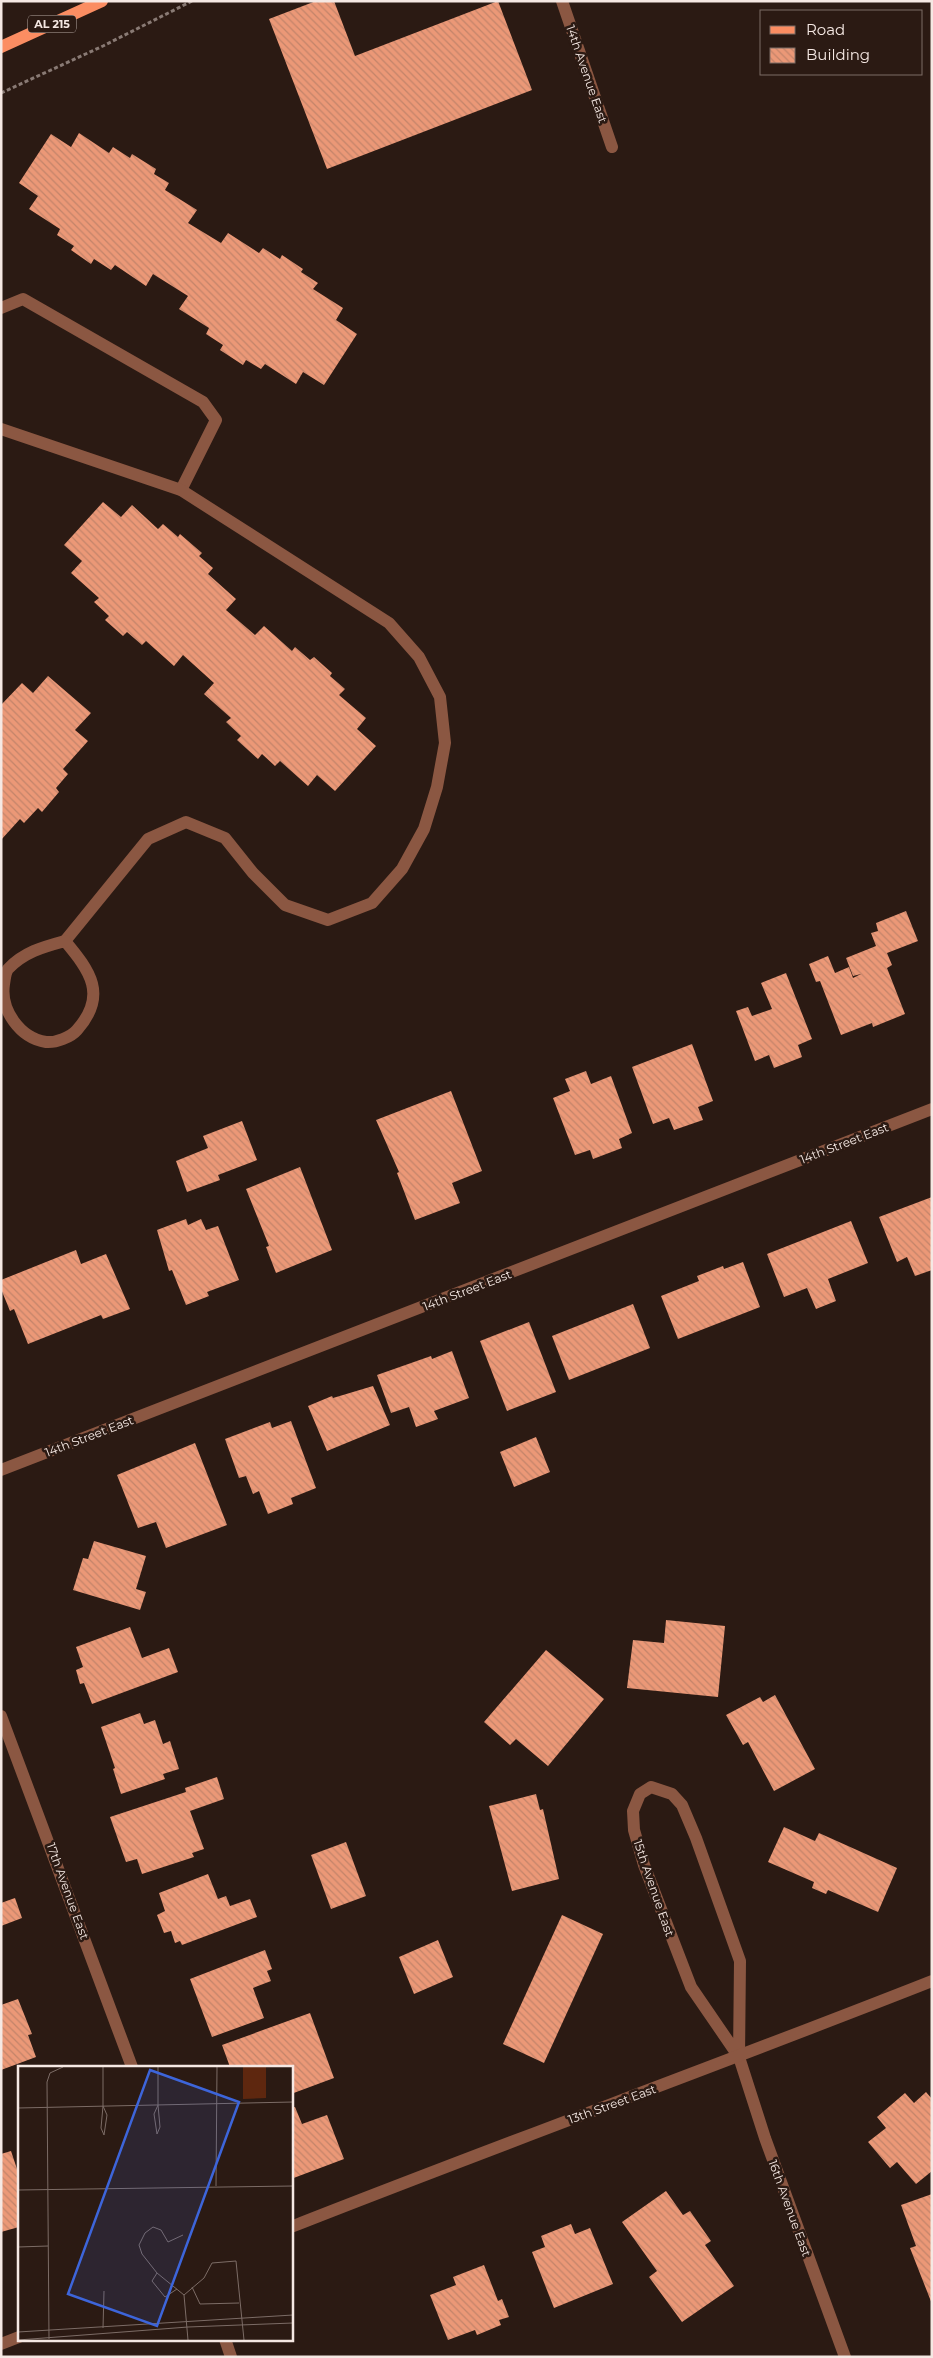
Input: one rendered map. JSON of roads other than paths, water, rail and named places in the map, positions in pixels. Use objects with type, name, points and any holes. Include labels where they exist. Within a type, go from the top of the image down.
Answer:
[{"type":"main road","name":"AL 215","points":[[1,47],[102,1]]},
{"type":"street","name":"14th Avenue East","points":[[562,1],[612,147]]},
{"type":"street","points":[[1,308],[23,299],[202,402],[216,420],[181,490]]},
{"type":"street","points":[[1,429],[181,490],[389,623],[419,657],[440,697],[445,743],[437,786],[424,829],[402,869],[372,904],[328,920],[285,905],[253,873],[225,838],[186,822],[148,839],[65,941],[31,950],[6,971],[2,992],[8,1016],[34,1038],[48,1042],[72,1036],[89,1017],[95,996],[88,969],[65,941]]},
{"type":"street","name":"14th Street East","points":[[1,1470],[932,1109]]},
{"type":"street","name":"17th Avenue East","points":[[1,1716],[132,2066]]},
{"type":"street","name":"15th Avenue East","points":[[651,1787],[672,1794],[682,1805],[696,1838],[740,1961],[739,2057],[690,1987],[644,1865],[634,1830],[633,1811],[640,1794],[651,1787]]},
{"type":"street","name":"13th Street East","points":[[292,2227],[459,2161],[739,2057],[932,1981]]},
{"type":"street","name":"16th Avenue East","points":[[739,2057],[765,2138],[845,2357]]},
{"type":"street","points":[[1,2344],[18,2337]]},
{"type":"street","points":[[224,2340],[230,2357]]}]
